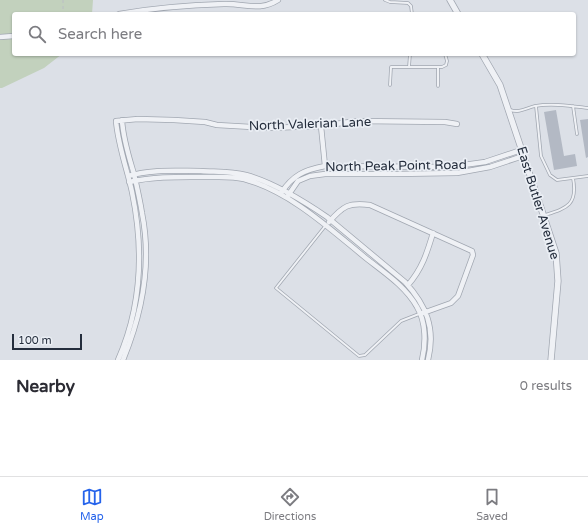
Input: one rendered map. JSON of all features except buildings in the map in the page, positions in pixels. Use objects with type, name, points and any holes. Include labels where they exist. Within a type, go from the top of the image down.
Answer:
[{"type":"street","points":[[132,12],[224,4],[265,6],[278,0]]},
{"type":"street","points":[[450,0],[457,12]]},
{"type":"street","points":[[0,37],[12,36]]},
{"type":"street","name":"East Butler Avenue","points":[[483,56],[500,84],[556,253],[558,281],[551,360]]},
{"type":"street","points":[[122,120],[125,140],[143,215],[146,253],[144,286],[132,337],[123,360]]},
{"type":"street","name":"North Valerian Lane","points":[[128,176],[116,121],[174,120],[205,122],[217,125],[270,128],[321,126],[357,121],[445,122],[457,124]]},
{"type":"street","points":[[321,126],[325,166]]},
{"type":"street","name":"North Peak Point Road","points":[[281,193],[291,181],[302,172],[325,166],[450,167],[485,162],[522,153]]},
{"type":"street","name":"North Peak Point Road","points":[[287,196],[298,181],[310,176],[325,174],[457,173],[490,168],[522,153]]},
{"type":"street","points":[[118,360],[134,313],[140,272],[139,234],[128,176],[162,171],[223,172],[246,175],[287,196],[329,222],[408,285],[422,304],[426,312],[430,332],[431,345],[428,360]]},
{"type":"street","points":[[129,182],[153,178],[226,177],[243,179],[281,193]]},
{"type":"street","points":[[329,222],[347,205],[370,205],[472,251],[473,255],[458,296],[451,303],[420,314]]},
{"type":"street","points":[[329,222],[399,284],[413,301],[420,314],[424,330],[425,345],[422,360]]},
{"type":"street","points":[[408,285],[418,273],[425,258],[433,233]]},
{"type":"lane","points":[[385,0],[390,2],[408,3],[411,6],[412,12]]},
{"type":"lane","points":[[409,67],[410,56]]},
{"type":"lane","points":[[390,85],[391,67],[438,68],[446,65],[446,56]]},
{"type":"lane","points":[[438,68],[438,86]]},
{"type":"lane","points":[[536,106],[542,161],[550,175],[554,180],[588,176]]},
{"type":"lane","points":[[511,120],[517,112],[536,106],[573,106],[588,108]]},
{"type":"lane","points":[[573,106],[577,134]]},
{"type":"lane","points":[[508,109],[517,112]]},
{"type":"lane","points":[[543,216],[565,208],[569,205],[575,193],[573,178]]},
{"type":"lane","points":[[329,222],[276,288],[359,356],[365,355],[401,321],[420,314]]},
{"type":"path","points":[[63,0],[63,12]]},
{"type":"green space","points":[[0,0],[93,0],[92,12],[12,12],[12,56],[59,56],[44,68],[0,88]]}]
